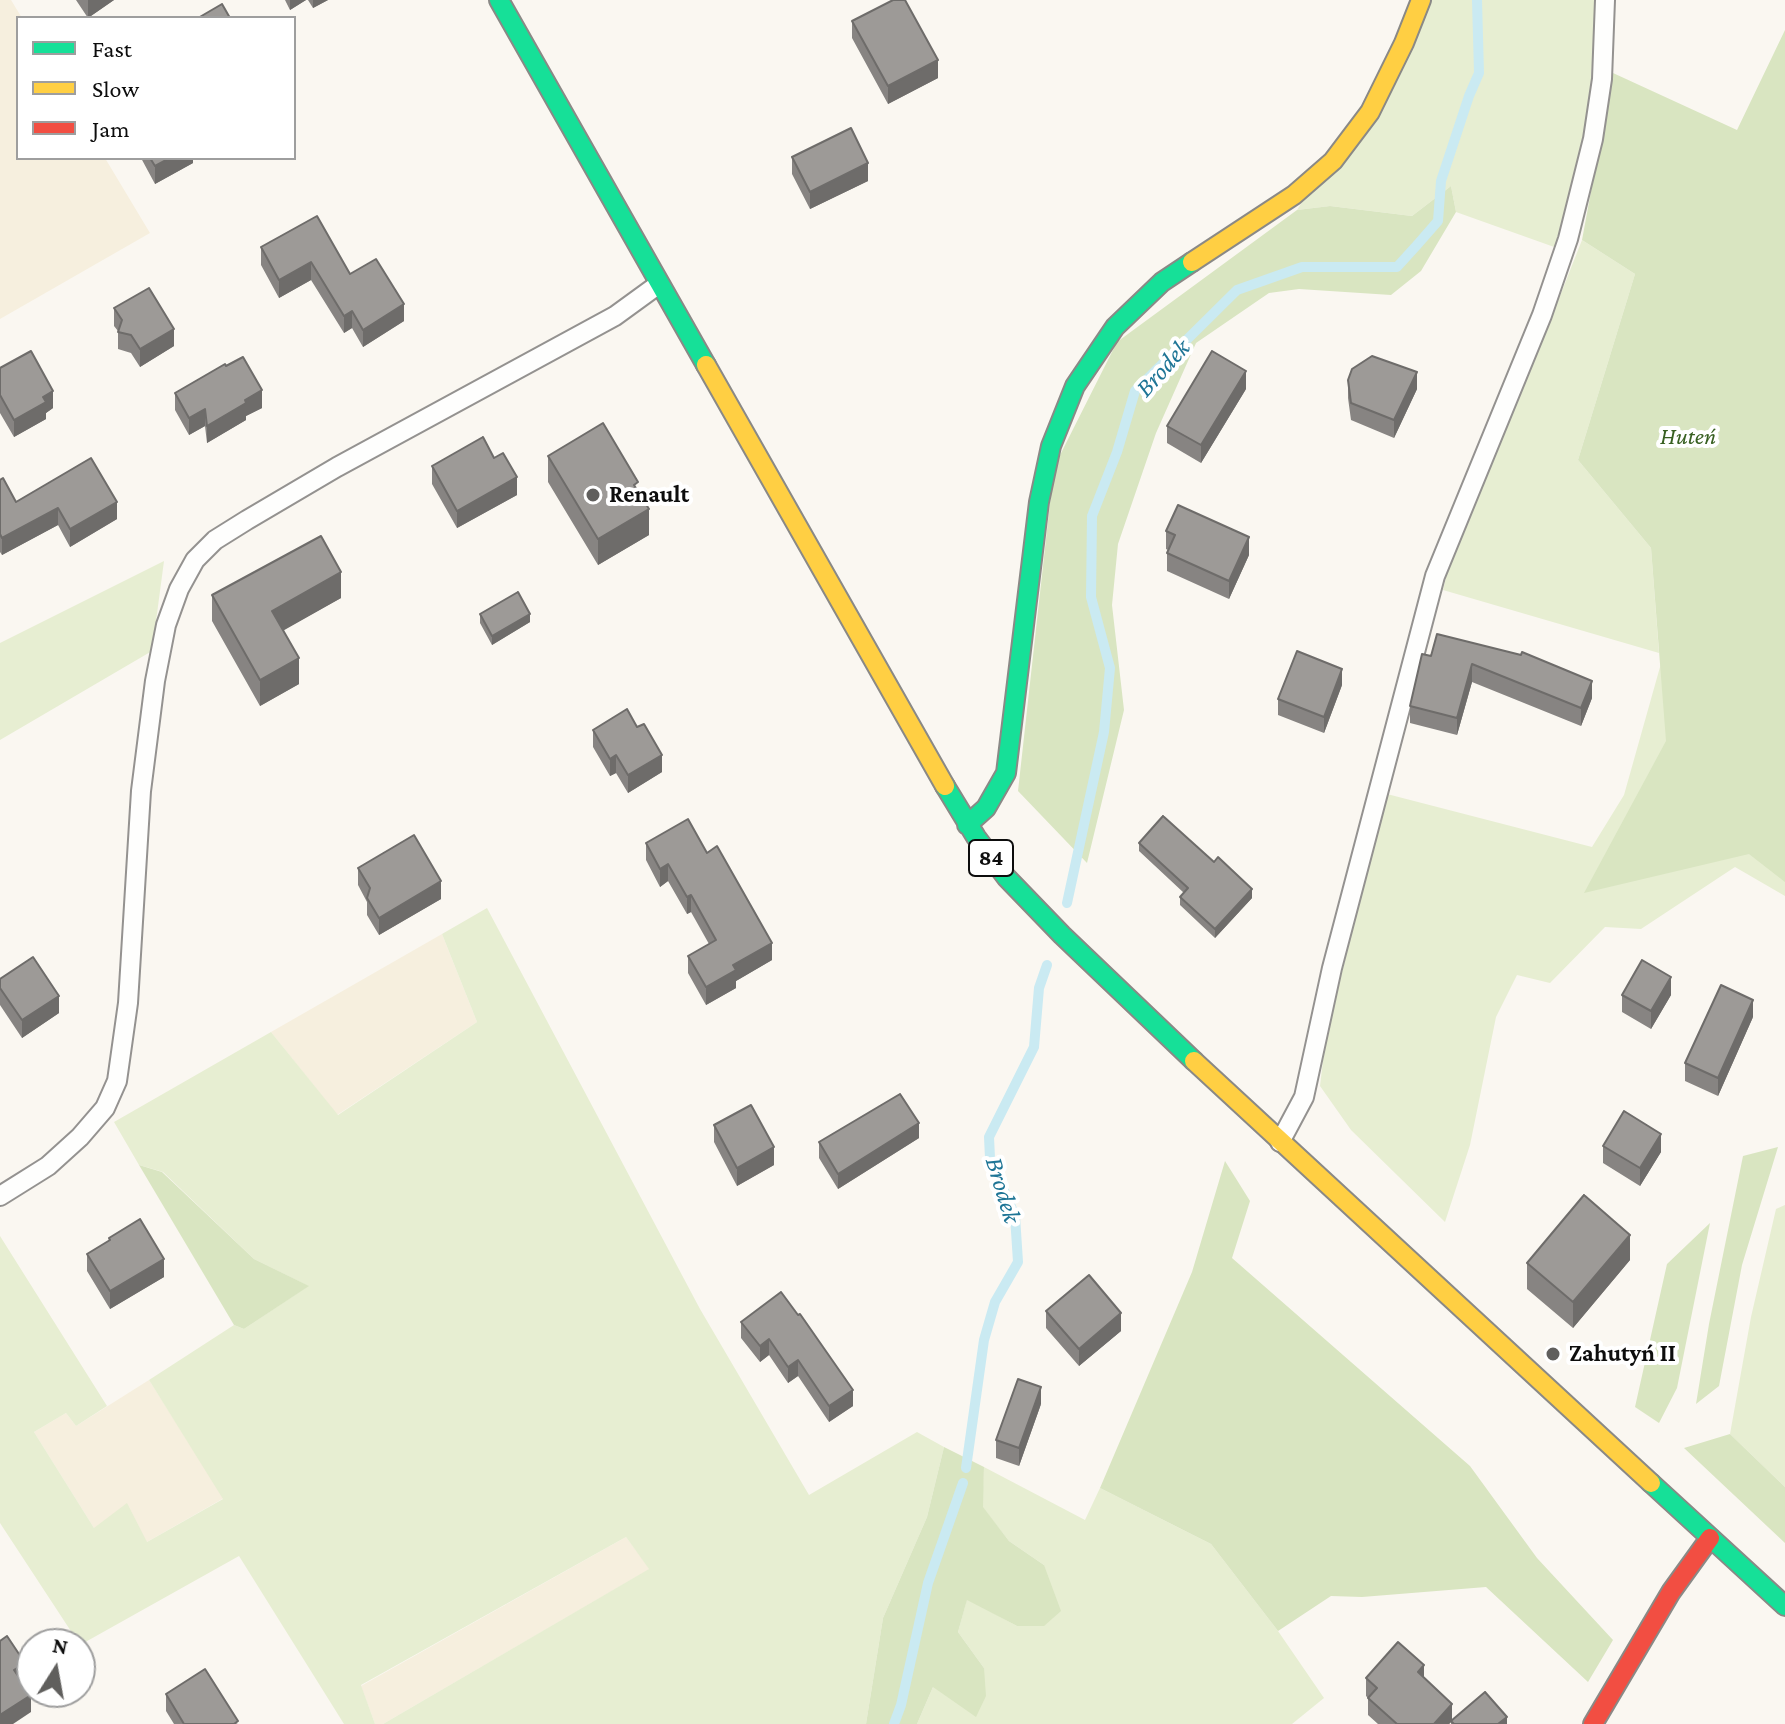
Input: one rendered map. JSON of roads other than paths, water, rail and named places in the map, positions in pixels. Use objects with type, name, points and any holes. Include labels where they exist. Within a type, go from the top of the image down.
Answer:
[{"type":"main road","name":"84","points":[[499,0],[967,825],[1006,877],[1040,914],[1280,1142],[1785,1606]]},
{"type":"main road","points":[[967,825],[986,808],[1006,773],[1039,502],[1051,446],[1075,386],[1115,327],[1162,282],[1294,195],[1333,161],[1370,112],[1421,0]]},
{"type":"main road","points":[[1593,1724],[1671,1592],[1710,1538]]},
{"type":"lane","points":[[1280,1142],[1304,1097],[1332,968],[1435,576],[1542,315],[1568,239],[1593,139],[1600,94],[1605,0]]},
{"type":"lane","points":[[0,1196],[48,1166],[80,1137],[105,1108],[117,1081],[128,1003],[141,791],[155,681],[166,625],[179,589],[195,560],[215,540],[247,520],[337,467],[615,316],[659,284]]},
{"type":"waterway","name":"Brodek","points":[[1067,903],[1104,732],[1110,668],[1091,597],[1092,516],[1117,452],[1135,391],[1237,290],[1302,267],[1397,267],[1438,221],[1441,181],[1479,73],[1477,0]]},
{"type":"waterway","name":"Brodek","points":[[966,1468],[984,1340],[995,1302],[1018,1262],[1015,1216],[990,1158],[989,1137],[1034,1047],[1039,988],[1047,965]]},
{"type":"waterway","name":"Brodek","points":[[894,1724],[928,1583],[963,1483]]},
{"type":"place","name":"Renault","points":[[593,495]]},
{"type":"place","name":"Zahutyń II","points":[[1553,1354]]},
{"type":"park label","name":"Huteń","points":[[1688,437]]}]
